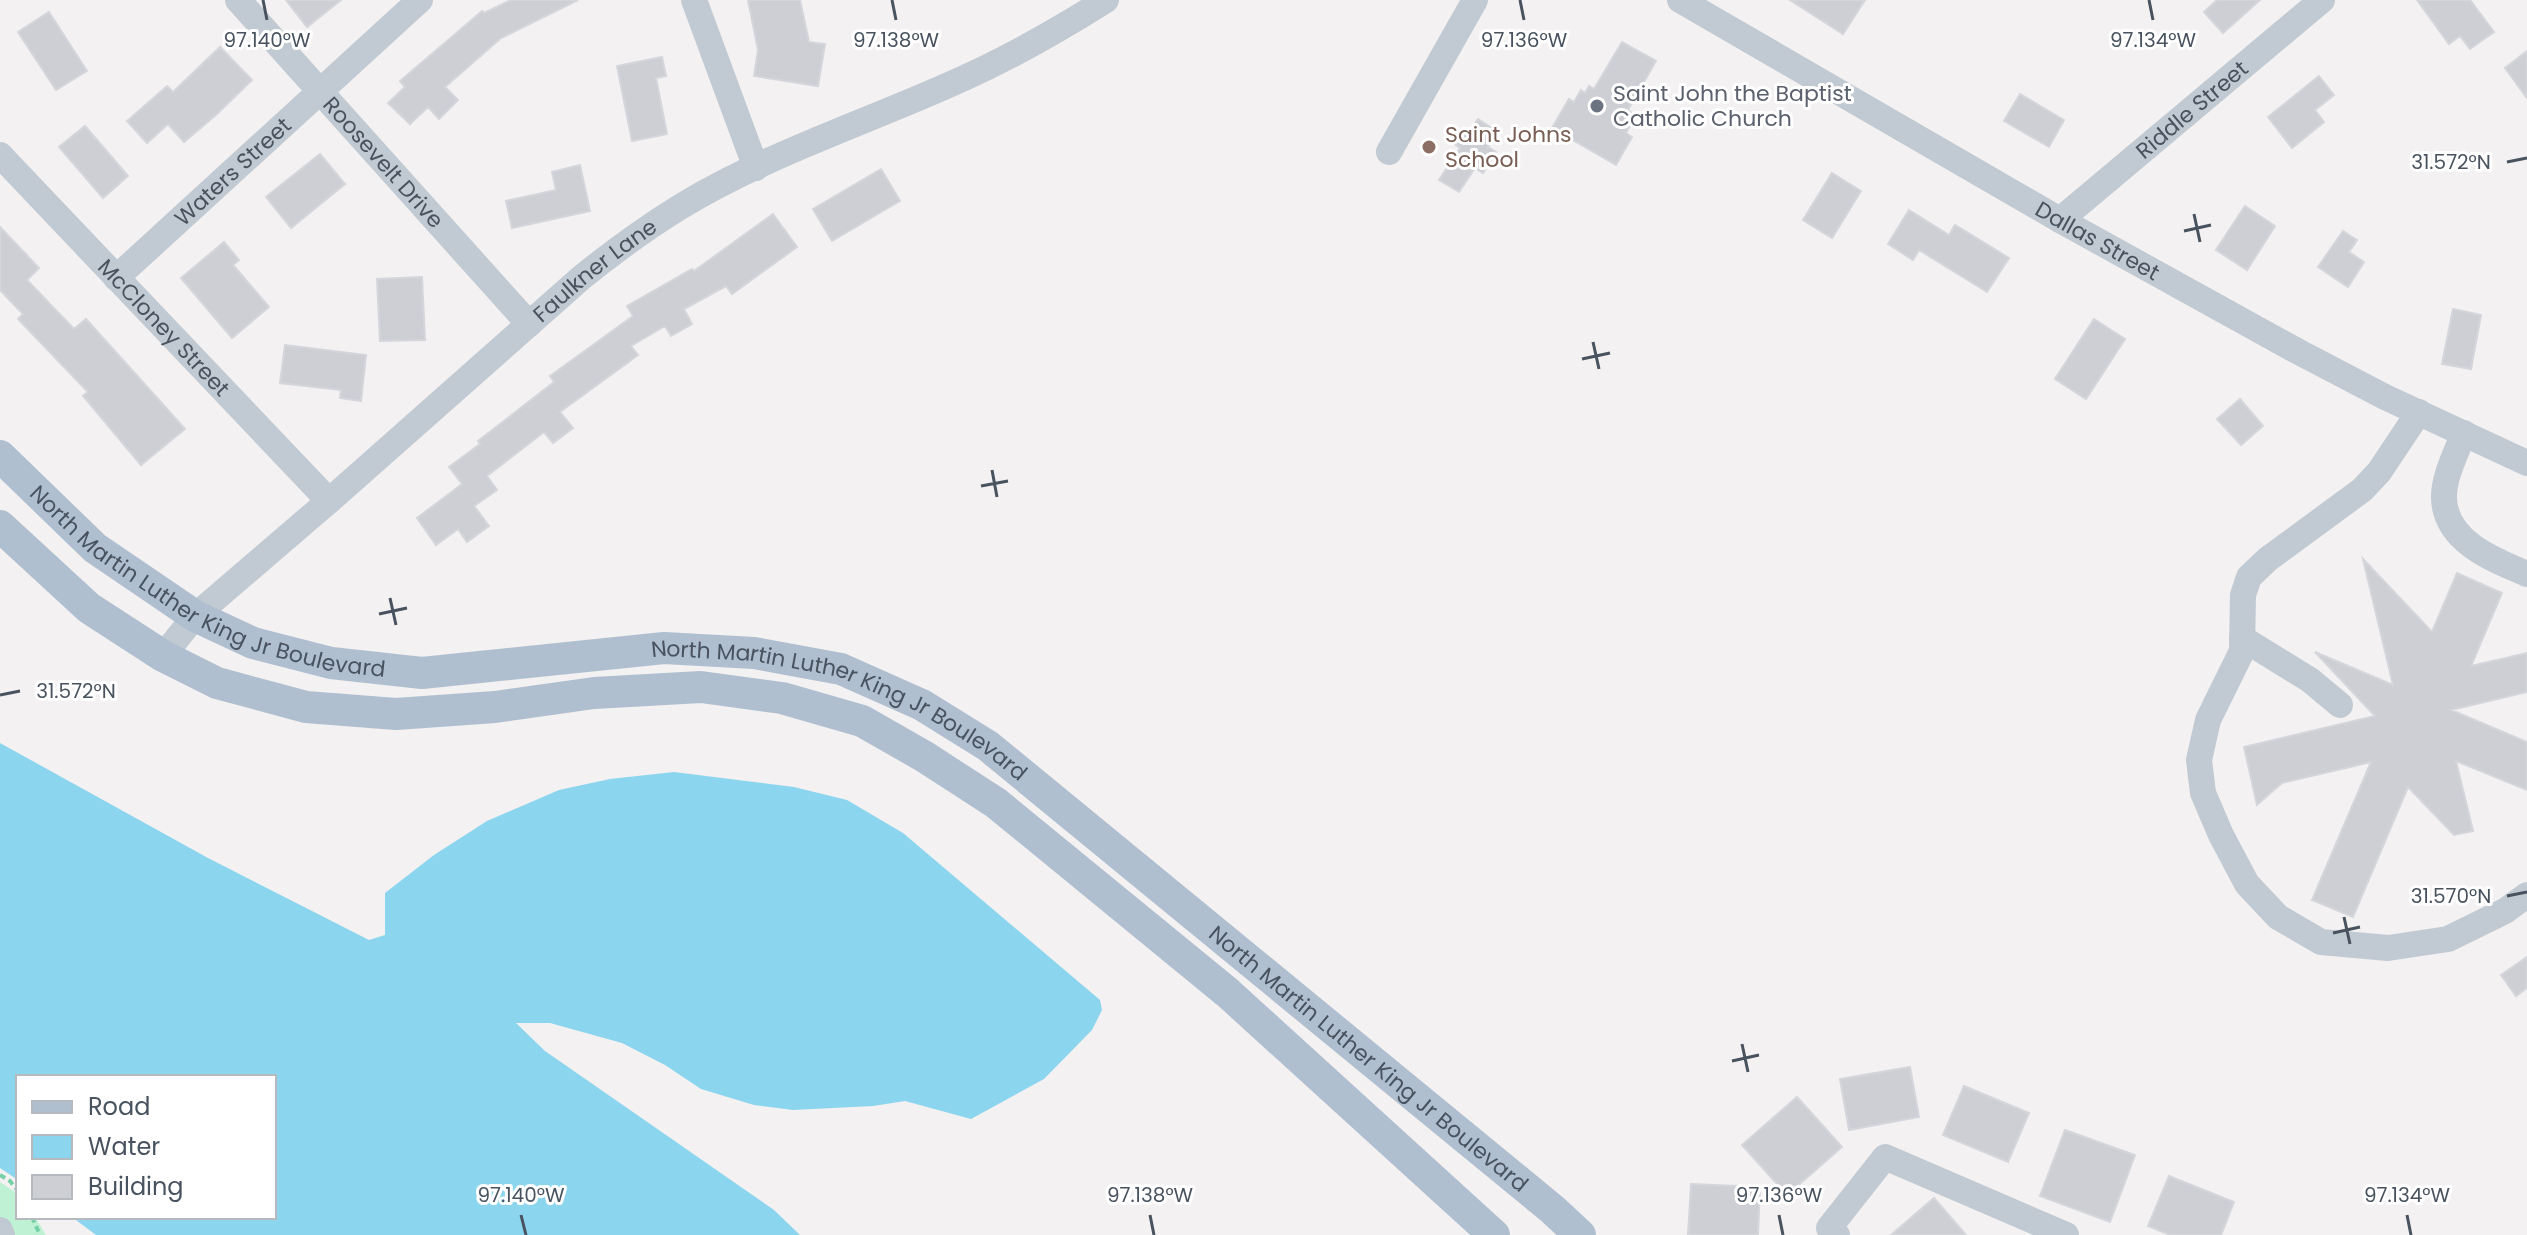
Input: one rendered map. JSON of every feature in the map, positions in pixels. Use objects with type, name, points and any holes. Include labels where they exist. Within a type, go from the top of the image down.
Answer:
[{"type":"main road","name":"North Martin Luther King Jr Boulevard","points":[[0,456],[95,548],[195,616],[253,643],[331,663],[422,673],[664,648],[754,653],[841,669],[922,705],[988,746],[1580,1235]]},
{"type":"main road","name":"North Martin Luther King Jr Boulevard","points":[[0,526],[89,608],[163,656],[217,683],[306,707],[396,714],[495,707],[594,693],[701,687],[782,698],[862,721],[996,803],[1228,993],[1494,1235]]},
{"type":"street","name":"Roosevelt Drive","points":[[238,0],[529,324]]},
{"type":"street","name":"Waters Street","points":[[116,278],[420,0]]},
{"type":"street","points":[[694,0],[756,168]]},
{"type":"street","name":"Faulkner Lane","points":[[163,656],[195,616],[625,243],[682,206],[756,168],[796,148],[963,79],[1106,0]]},
{"type":"street","points":[[1389,152],[1475,0]]},
{"type":"street","name":"Riddle Street","points":[[2060,220],[2322,0]]},
{"type":"street","name":"Dallas Street","points":[[1685,1],[2060,220],[2297,351],[2527,463]]},
{"type":"street","name":"McCloney Street","points":[[0,155],[329,501]]},
{"type":"street","points":[[2419,412],[2379,472],[2362,490],[2268,559],[2249,577],[2243,595],[2242,651],[2208,720],[2199,760],[2203,793],[2247,884],[2278,917],[2321,942],[2388,948],[2448,939],[2505,911],[2527,895]]},
{"type":"street","points":[[2464,433],[2445,487],[2448,517],[2461,538],[2486,557],[2527,574]]},
{"type":"street","points":[[2242,638],[2310,680],[2340,705]]},
{"type":"street","points":[[1837,1235],[1829,1228],[1885,1157],[2066,1235]]},
{"type":"path","points":[[0,1175],[16,1188]]},
{"type":"green space","points":[[0,1182],[16,1193],[16,1219],[36,1219],[46,1235],[0,1235]]},
{"type":"water","points":[[0,743],[208,858],[369,940],[385,935],[385,893],[434,855],[487,821],[559,790],[610,779],[674,772],[794,787],[847,800],[903,833],[1100,1000],[1102,1010],[1092,1030],[1044,1079],[971,1119],[905,1101],[873,1106],[793,1110],[754,1105],[701,1089],[665,1065],[622,1043],[550,1023],[516,1023],[545,1051],[774,1210],[800,1235],[96,1235],[75,1219],[276,1219],[276,1075],[16,1075],[16,1179],[0,1168]]},
{"type":"building","points":[[286,0],[341,0],[307,27]]},
{"type":"building","points":[[511,0],[578,0],[501,38],[445,87],[458,100],[439,119],[428,107],[410,124],[388,103],[405,87],[400,81],[482,11],[484,13]]},
{"type":"building","points":[[748,0],[800,0],[809,42],[825,44],[818,86],[754,76],[758,50]]},
{"type":"building","points":[[1790,0],[1865,0],[1843,34]]},
{"type":"building","points":[[2217,0],[2260,0],[2223,33],[2204,12]]},
{"type":"building","points":[[2417,0],[2470,0],[2494,32],[2470,49],[2460,36],[2449,44]]},
{"type":"building","points":[[49,12],[87,71],[56,90],[18,32]]},
{"type":"building","name":"Saint John the Baptist Catholic Church","points":[[1622,42],[1656,61],[1628,110],[1632,113],[1628,120],[1632,122],[1626,133],[1632,137],[1616,165],[1552,128],[1569,99],[1574,102],[1581,90],[1585,93],[1589,86],[1594,89]]},
{"type":"building","points":[[220,47],[252,80],[184,142],[168,124],[147,143],[127,121],[167,86],[173,92]]},
{"type":"building","points":[[2527,51],[2527,98],[2505,68]]},
{"type":"building","points":[[662,57],[666,76],[656,78],[667,134],[632,141],[617,66]]},
{"type":"building","points":[[2319,76],[2334,95],[2315,110],[2324,122],[2292,148],[2268,117]]},
{"type":"building","points":[[2020,94],[2064,120],[2049,147],[2004,121]]},
{"type":"building","points":[[1478,119],[1498,132],[1488,147],[1496,152],[1483,173],[1475,168],[1459,192],[1439,180],[1460,148],[1453,143],[1461,130],[1469,134]]},
{"type":"building","points":[[85,126],[128,176],[103,198],[59,147]]},
{"type":"building","points":[[320,154],[345,184],[291,228],[266,197]]},
{"type":"building","points":[[580,165],[590,211],[512,228],[506,201],[556,190],[552,172]]},
{"type":"building","points":[[881,169],[900,201],[832,241],[813,209]]},
{"type":"building","points":[[1832,173],[1861,191],[1832,238],[1803,220]]},
{"type":"building","points":[[2245,206],[2275,226],[2247,270],[2216,250]]},
{"type":"building","points":[[1909,210],[1949,235],[1955,225],[2009,258],[1987,292],[1919,250],[1913,260],[1888,244]]},
{"type":"building","points":[[773,214],[797,247],[732,294],[726,286],[684,309],[692,324],[671,336],[665,326],[631,346],[638,355],[560,412],[573,428],[553,443],[544,432],[487,476],[497,490],[474,506],[489,526],[467,542],[458,529],[436,545],[417,518],[462,484],[449,467],[554,382],[550,376],[633,316],[627,306],[692,269],[694,271]]},
{"type":"building","points":[[0,227],[39,268],[27,280],[74,329],[86,319],[185,429],[141,465],[83,396],[88,392],[18,319],[23,314],[0,290]]},
{"type":"building","points":[[2343,231],[2357,240],[2349,252],[2364,262],[2348,287],[2318,267]]},
{"type":"building","points":[[224,242],[239,260],[233,265],[269,307],[232,338],[181,278]]},
{"type":"building","points":[[422,277],[425,340],[380,341],[377,279]]},
{"type":"building","points":[[2453,309],[2481,315],[2471,369],[2442,364]]},
{"type":"building","points":[[2094,319],[2125,339],[2086,399],[2055,379]]},
{"type":"building","points":[[285,345],[366,355],[361,401],[340,398],[341,390],[280,383]]},
{"type":"building","points":[[2240,399],[2263,426],[2241,445],[2217,419]]},
{"type":"building","points":[[2363,559],[2432,632],[2457,573],[2502,593],[2471,666],[2527,653],[2527,692],[2451,710],[2527,742],[2527,790],[2456,761],[2473,831],[2454,835],[2408,787],[2353,917],[2312,900],[2371,762],[2282,783],[2257,805],[2244,747],[2375,716],[2315,652],[2393,685]]},
{"type":"building","points":[[2527,957],[2527,988],[2516,996],[2501,975]]},
{"type":"building","points":[[1910,1067],[1919,1117],[1849,1130],[1840,1079]]},
{"type":"building","points":[[1964,1086],[2029,1113],[2008,1162],[1943,1135]]},
{"type":"building","points":[[1797,1097],[1842,1147],[1787,1195],[1742,1145]]},
{"type":"building","points":[[2065,1130],[2135,1155],[2110,1222],[2040,1196]]},
{"type":"building","points":[[2169,1176],[2234,1202],[2221,1235],[2170,1235],[2148,1226]]},
{"type":"building","points":[[1691,1184],[1760,1187],[1758,1235],[1688,1235]]},
{"type":"building","points":[[1934,1198],[1966,1235],[1891,1235]]},
{"type":"place","name":"Saint John the Baptist Catholic Church","points":[[1597,106]]},
{"type":"place","name":"Saint Johns School","points":[[1429,147]]}]
